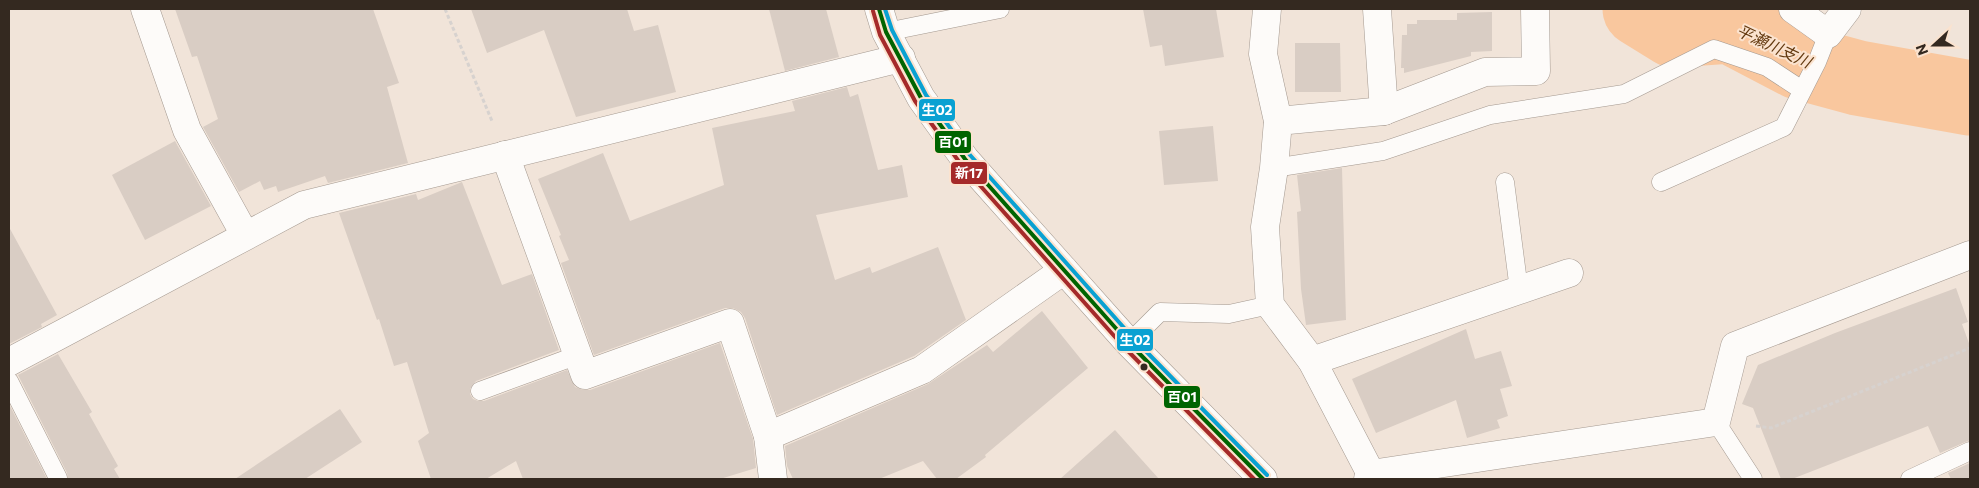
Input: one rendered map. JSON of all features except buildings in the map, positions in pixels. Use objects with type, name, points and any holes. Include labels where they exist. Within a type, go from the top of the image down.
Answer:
[{"type":"street","points":[[145,9],[187,130],[245,235]]},
{"type":"street","points":[[1267,9],[1263,54],[1278,121],[1274,168],[1265,227],[1270,305],[1312,360],[1369,477],[1716,422],[1735,346],[1970,255]]},
{"type":"street","points":[[1377,9],[1384,111]]},
{"type":"street","points":[[1278,121],[1384,111],[1485,72],[1536,71],[1535,9]]},
{"type":"street","points":[[1793,9],[1828,34],[1847,9]]},
{"type":"street","points":[[882,20],[921,98],[965,159],[1129,342],[1263,479]]},
{"type":"street","points":[[9,362],[304,205],[901,58]]},
{"type":"street","points":[[505,155],[585,375],[730,323],[768,436],[773,479]]},
{"type":"street","points":[[768,436],[922,370],[1064,270]]},
{"type":"street","points":[[1312,360],[1569,273]]},
{"type":"lane","points":[[882,20],[1000,9]]},
{"type":"lane","points":[[1661,182],[1784,128],[1817,62],[1828,34]]},
{"type":"lane","points":[[1274,168],[1383,152],[1490,115],[1624,94],[1714,49],[1766,67],[1802,90]]},
{"type":"lane","points":[[1505,182],[1519,290]]},
{"type":"lane","points":[[1129,342],[1160,312],[1229,314],[1270,305]]},
{"type":"lane","points":[[480,391],[578,355]]},
{"type":"lane","points":[[9,381],[58,478]]},
{"type":"lane","points":[[1716,422],[1753,479]]},
{"type":"lane","points":[[1910,479],[1970,451]]},
{"type":"path","points":[[445,9],[505,155]]},
{"type":"path","points":[[1716,422],[1770,428],[1970,348]]},
{"type":"waterway","name":"平瀬川支川","points":[[1640,9],[1674,30],[1730,26],[1799,62],[1858,78],[1970,98]]},
{"type":"transit line","name":"百01","points":[[879,9],[886,32],[921,98],[965,159],[1129,343],[1263,479]]},
{"type":"transit line","name":"生02","points":[[885,9],[892,30],[926,95],[970,155],[1134,339],[1267,475]]},
{"type":"transit line","name":"新17","points":[[873,11],[880,35],[915,101],[960,163],[1124,347],[1254,479]]}]
